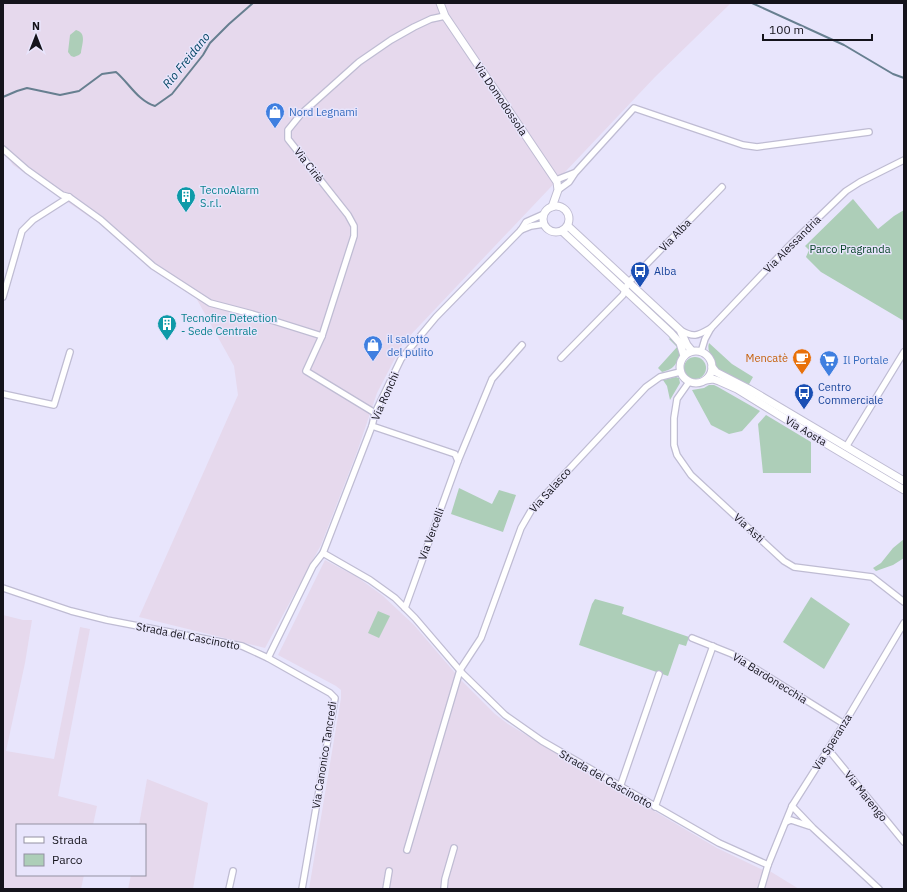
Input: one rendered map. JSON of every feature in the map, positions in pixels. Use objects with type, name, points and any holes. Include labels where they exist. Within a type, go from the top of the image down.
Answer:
[{"type":"street","name":"Via Domodossola","points":[[440,3],[445,16],[556,180],[558,185],[557,193],[559,207]]},
{"type":"street","name":"Via Ciriè","points":[[375,413],[306,371],[322,336],[354,236],[354,226],[348,215],[288,139],[288,130],[301,114],[359,62],[391,40],[414,27],[445,16]]},
{"type":"street","points":[[552,207],[557,193],[569,182],[574,173],[634,108],[743,145],[757,146],[868,132]]},
{"type":"street","points":[[3,149],[27,170],[101,220],[153,266],[210,303],[252,314],[322,336]]},
{"type":"street","name":"Via Alessandria","points":[[701,352],[705,339],[711,328],[789,246],[846,191],[860,182],[904,160]]},
{"type":"street","points":[[556,180],[574,173]]},
{"type":"street","name":"Via Alba","points":[[626,286],[722,187]]},
{"type":"street","points":[[3,297],[22,231],[33,220],[69,197]]},
{"type":"street","points":[[552,207],[559,207],[564,209],[569,218],[565,228],[552,232],[548,230],[544,224],[544,214],[546,210],[552,207]]},
{"type":"street","name":"Via Ronchi","points":[[323,553],[372,426],[375,413],[401,359],[436,317],[526,222],[544,214]]},
{"type":"street","points":[[520,230],[544,224]]},
{"type":"street","points":[[565,228],[626,286],[677,338],[684,356]]},
{"type":"street","points":[[626,286],[680,330],[693,336],[697,336],[711,328]]},
{"type":"street","points":[[561,358],[623,295],[626,286]]},
{"type":"street","points":[[680,330],[692,351]]},
{"type":"street","name":"Via Vercelli","points":[[405,608],[458,460],[492,378],[522,345]]},
{"type":"street","points":[[692,351],[701,352],[709,358],[712,367],[706,380],[697,384],[689,382],[680,372],[679,365],[684,356],[692,351]]},
{"type":"street","points":[[3,394],[54,405],[70,352]]},
{"type":"street","points":[[846,447],[904,352]]},
{"type":"street","name":"Via Aosta","points":[[712,367],[716,372],[741,385],[904,490]]},
{"type":"street","name":"Via Salasco","points":[[460,670],[480,638],[521,528],[532,509],[646,387],[660,377],[680,372]]},
{"type":"street","name":"Via Aosta","points":[[706,380],[719,381],[737,389],[846,447],[904,481]]},
{"type":"street","name":"Via Asti","points":[[689,382],[677,399],[674,418],[674,445],[677,456],[691,475],[784,561],[794,567],[872,577],[904,602]]},
{"type":"street","points":[[372,426],[455,454],[458,460]]},
{"type":"street","points":[[268,658],[313,566],[323,553]]},
{"type":"street","name":"Strada del Cascinotto","points":[[323,553],[370,580],[395,598],[415,618],[460,670],[505,715],[552,748],[719,843],[768,865]]},
{"type":"street","name":"Strada del Cascinotto","points":[[3,588],[72,611],[107,620],[242,646],[268,658]]},
{"type":"street","name":"Via Speranza","points":[[761,889],[768,865],[792,806],[844,724],[899,629],[904,623]]},
{"type":"street","points":[[899,629],[904,635]]},
{"type":"street","name":"Via Bardonecchia","points":[[692,638],[732,654],[844,724]]},
{"type":"street","points":[[655,807],[713,646]]},
{"type":"street","name":"Via Canonico Tancredi","points":[[268,658],[330,693],[335,698],[302,889]]},
{"type":"street","points":[[407,850],[460,670]]},
{"type":"street","points":[[620,787],[659,674]]},
{"type":"street","name":"Via Marengo","points":[[828,749],[904,842]]},
{"type":"street","points":[[792,806],[813,828],[879,889]]},
{"type":"street","points":[[786,822],[791,820],[813,828]]},
{"type":"street","points":[[444,889],[445,879],[454,848]]},
{"type":"street","points":[[229,889],[233,871]]},
{"type":"street","points":[[386,889],[389,871]]},
{"type":"shaded area","points":[[3,3],[731,3],[655,77],[403,343],[377,393],[357,452],[321,545],[265,648],[139,617],[238,395],[234,366],[195,296],[160,274],[97,222],[13,165],[3,151]]},
{"type":"shaded area","points":[[325,560],[357,577],[382,595],[414,625],[462,681],[495,714],[508,724],[717,848],[765,871],[759,889],[309,889],[341,698],[341,690],[278,655]]},
{"type":"shaded area","points":[[3,615],[23,620],[32,620],[25,663],[6,751],[54,759],[80,627],[90,629],[58,796],[97,806],[93,824],[16,824],[16,876],[84,876],[81,889],[3,889]]},
{"type":"shaded area","points":[[147,779],[208,803],[193,889],[128,889],[131,876],[146,876],[146,824],[139,824]]},
{"type":"shaded area","points":[[768,870],[799,889],[762,889]]},
{"type":"green space","points":[[76,30],[82,34],[83,43],[81,53],[74,57],[68,52],[70,35]]},
{"type":"green space","name":"Parco Pragranda","points":[[853,199],[878,229],[904,210],[904,321],[821,272],[806,257],[809,250],[805,246]]},
{"type":"green space","points":[[671,337],[676,343],[680,354],[674,366],[662,372],[658,368],[677,347],[669,339]]},
{"type":"green space","points":[[709,343],[732,364],[753,377],[748,386],[716,368],[709,352]]},
{"type":"green space","points":[[695,357],[703,360],[706,368],[703,376],[695,379],[687,376],[684,368],[687,360]]},
{"type":"green space","points":[[676,377],[679,378],[680,383],[670,400],[667,386],[663,380]]},
{"type":"green space","points":[[709,385],[718,387],[760,411],[742,431],[729,434],[711,425],[692,390],[704,388]]},
{"type":"green space","points":[[766,415],[811,442],[811,473],[763,473],[758,424]]},
{"type":"green space","points":[[459,488],[492,504],[499,490],[516,495],[503,532],[451,514]]},
{"type":"green space","points":[[904,539],[904,558],[893,565],[876,571],[873,568],[881,563],[893,548]]},
{"type":"green space","points":[[811,597],[850,624],[824,669],[783,642]]},
{"type":"green space","points":[[595,599],[624,607],[622,614],[689,637],[686,646],[679,644],[668,676],[579,645]]},
{"type":"green space","points":[[378,611],[390,616],[379,638],[368,633]]},
{"type":"waterway","name":"Rio Freidano","points":[[3,97],[27,88],[60,95],[79,91],[102,74],[116,72],[139,96],[149,104],[155,106],[172,94],[203,55],[210,43],[253,3]]},
{"type":"waterway","points":[[752,3],[844,45],[893,74],[904,78]]},
{"type":"place","name":"Nord Legnami","points":[[275,129]]},
{"type":"place","name":"TecnoAlarm S.r.l.","points":[[186,213]]},
{"type":"place","name":"Alba","points":[[640,288]]},
{"type":"place","name":"Tecnofire Detection - Sede Centrale","points":[[167,341]]},
{"type":"place","name":"il salotto del pulito","points":[[373,362]]},
{"type":"place","name":"Mencatè","points":[[802,375]]},
{"type":"place","name":"Il Portale","points":[[829,377]]},
{"type":"place","name":"Centro Commerciale","points":[[804,410]]}]
